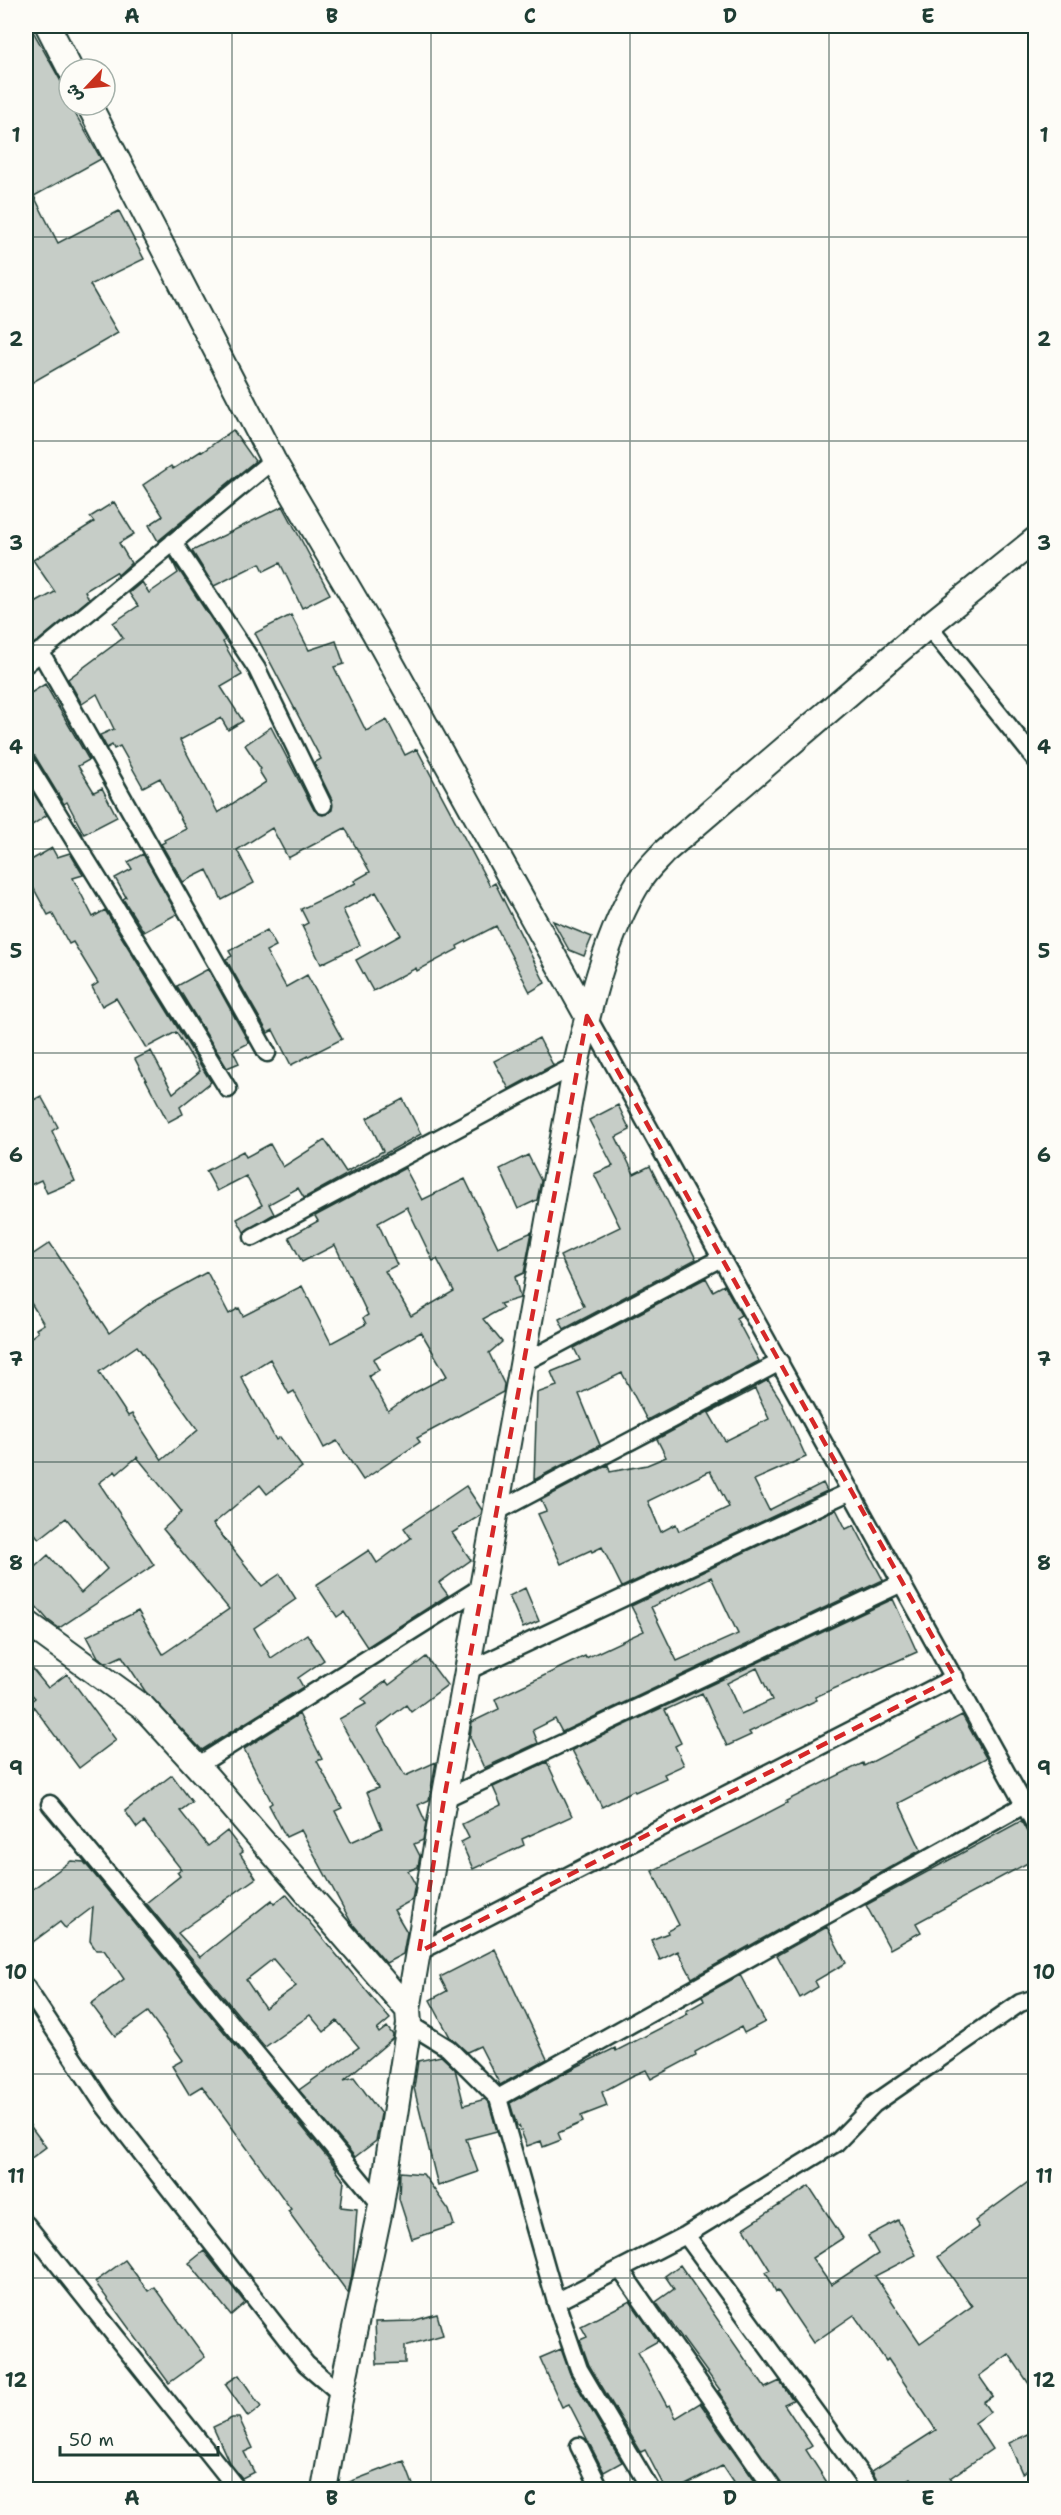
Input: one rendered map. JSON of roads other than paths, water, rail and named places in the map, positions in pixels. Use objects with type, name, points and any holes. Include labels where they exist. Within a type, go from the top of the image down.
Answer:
[{"type":"street","points":[[48,26],[64,57]]},
{"type":"street","points":[[95,117],[273,460],[374,632],[955,1677],[1035,1826]]},
{"type":"street","points":[[26,664],[273,460]]},
{"type":"street","points":[[324,2490],[341,2394],[381,2205],[408,2017],[444,1799],[576,1065],[587,1016],[618,919],[641,878],[664,852],[928,626],[1035,539]]},
{"type":"street","points":[[173,542],[256,669],[323,805]]},
{"type":"street","points":[[928,626],[1035,760]]},
{"type":"street","points":[[40,651],[267,1053]]},
{"type":"street","points":[[26,762],[228,1089]]},
{"type":"street","points":[[253,1237],[576,1065]]},
{"type":"street","points":[[523,1363],[721,1258]]},
{"type":"street","points":[[496,1512],[780,1362]]},
{"type":"street","points":[[467,1671],[851,1491]]},
{"type":"street","points":[[444,1799],[902,1583]]},
{"type":"street","points":[[197,1766],[483,1586]]},
{"type":"street","points":[[26,1622],[143,1707],[197,1766],[408,2017],[448,2048],[498,2097],[556,2301],[579,2369],[651,2490]]},
{"type":"street","points":[[419,1952],[955,1677]]},
{"type":"street","points":[[50,1804],[381,2205]]},
{"type":"street","points":[[498,2097],[1024,1805]]},
{"type":"street","points":[[26,1987],[112,2114],[306,2364],[341,2394]]},
{"type":"street","points":[[556,2301],[686,2235],[836,2143],[874,2104],[1020,2003],[1035,1998]]},
{"type":"street","points":[[26,2224],[238,2490]]},
{"type":"street","points":[[686,2235],[872,2490]]},
{"type":"street","points":[[620,2269],[774,2490]]},
{"type":"street","points":[[579,2446],[601,2490]]}]
